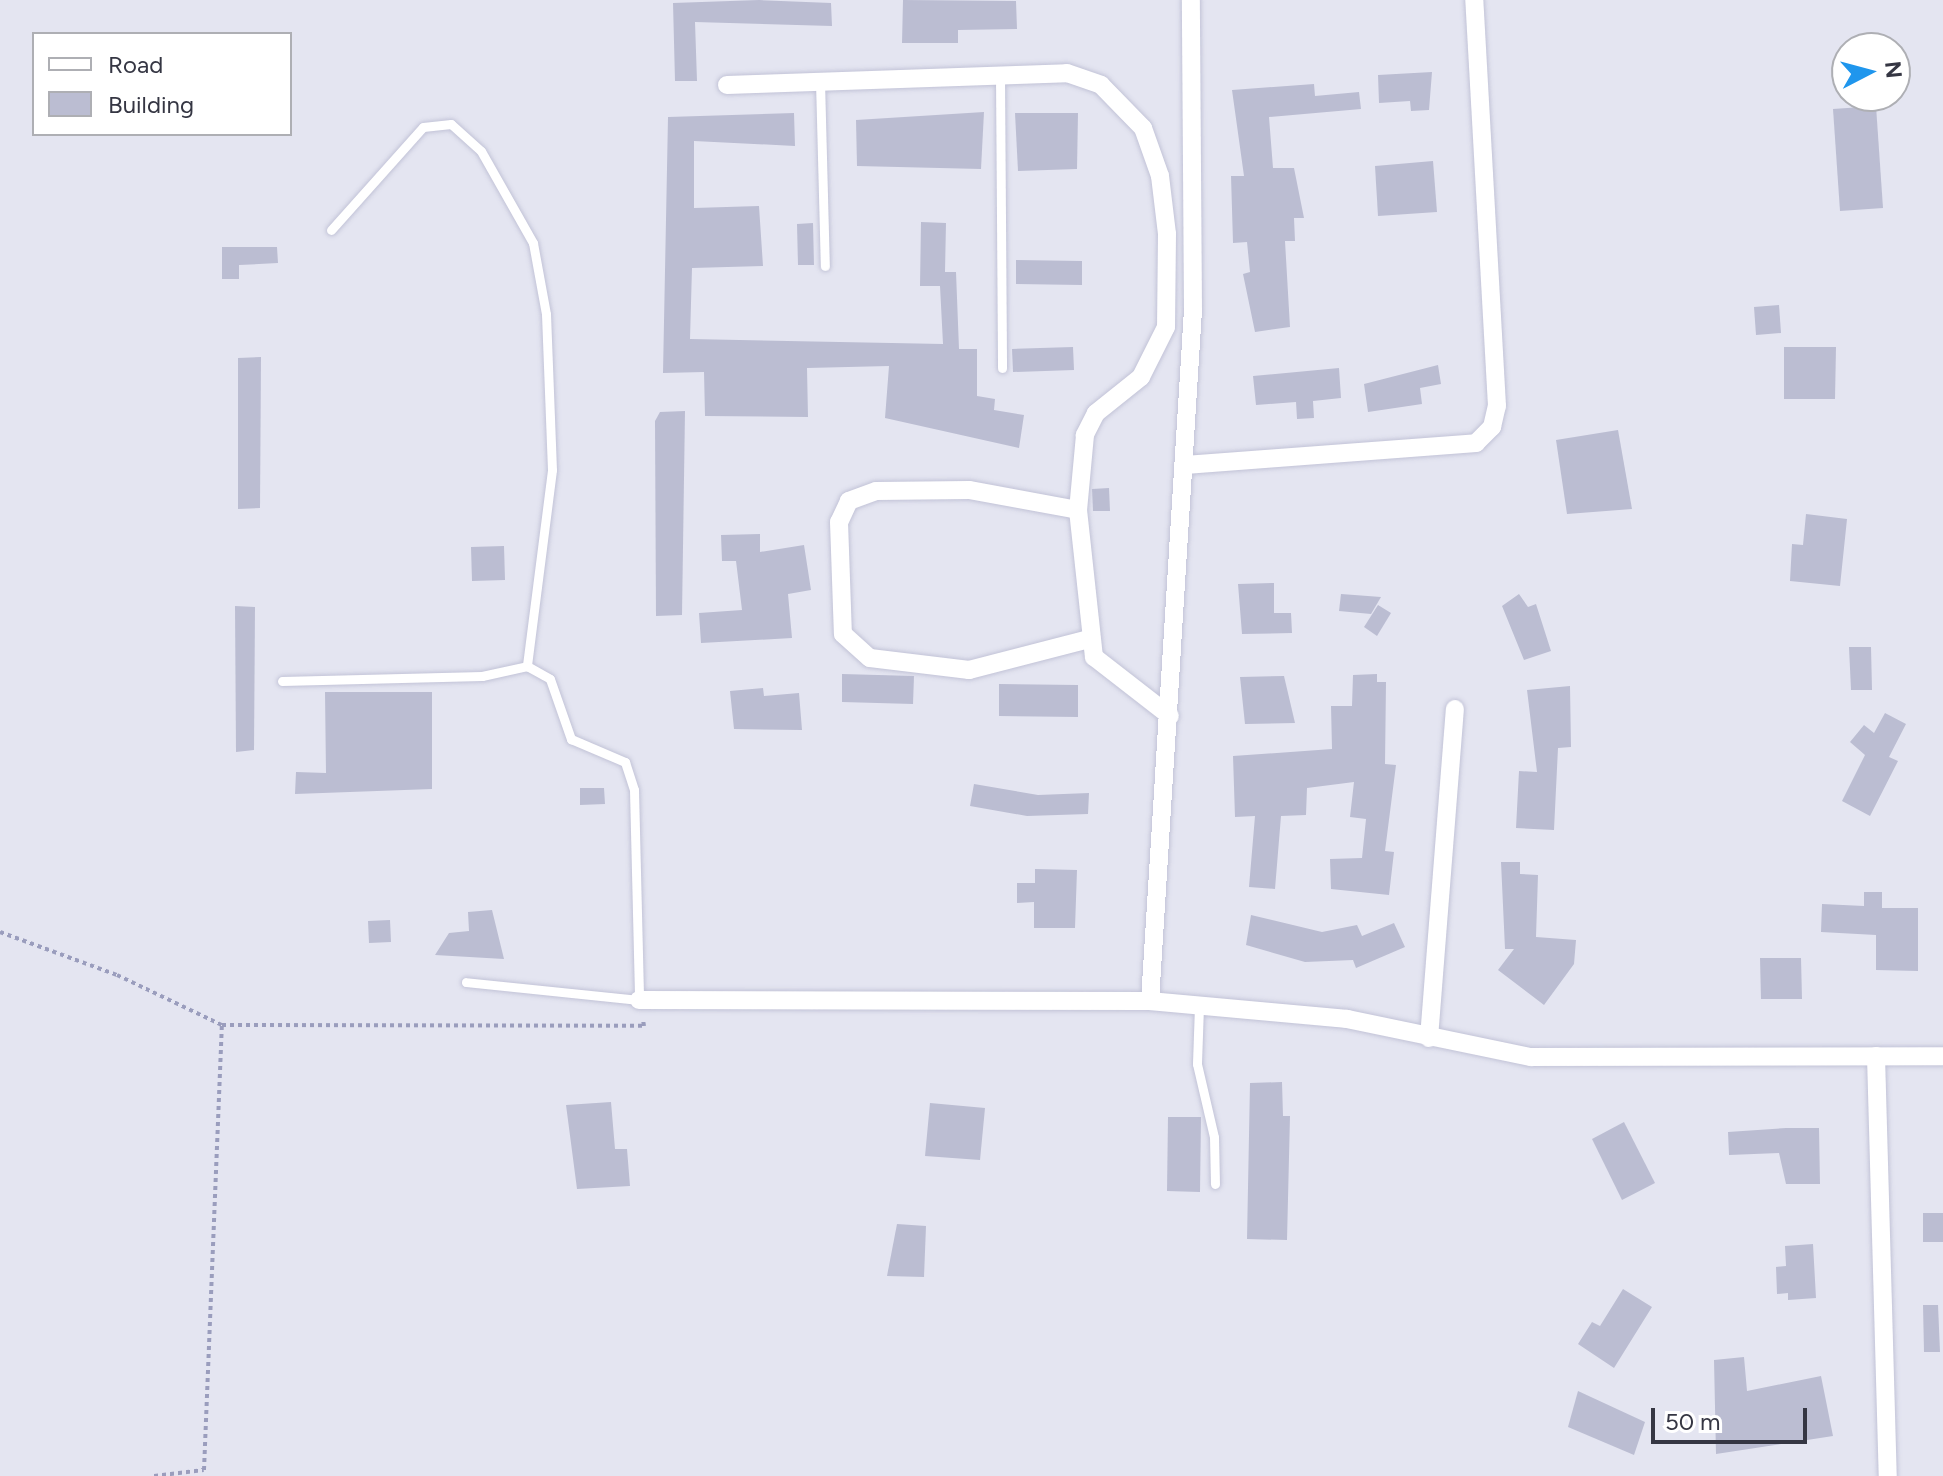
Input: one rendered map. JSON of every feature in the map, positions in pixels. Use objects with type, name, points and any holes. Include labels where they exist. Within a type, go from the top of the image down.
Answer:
[{"type":"street","points":[[1150,1001],[1185,465],[1195,242],[1191,0]]},
{"type":"street","points":[[1185,465],[1476,443],[1492,427],[1497,406],[1474,0]]},
{"type":"street","points":[[727,85],[1067,73],[1101,85],[1143,128],[1160,176],[1166,327],[1141,377],[1096,413],[1085,435],[1078,510],[1089,639],[1107,671],[1170,716]]},
{"type":"street","points":[[1078,510],[969,490],[876,491],[849,501],[839,522],[838,583],[843,634],[870,658],[914,668],[969,670],[1089,639]]},
{"type":"street","points":[[1429,1038],[1455,709]]},
{"type":"street","points":[[639,1000],[1150,1001],[1347,1019],[1531,1057],[1943,1056]]},
{"type":"street","points":[[1876,1056],[1888,1476]]},
{"type":"lane","points":[[1000,75],[1002,368]]},
{"type":"lane","points":[[820,81],[825,266]]},
{"type":"lane","points":[[331,230],[423,127],[451,124],[481,151],[533,243],[546,314],[552,470],[527,666]]},
{"type":"lane","points":[[282,681],[482,676],[527,666],[550,679],[571,739],[625,762],[634,790],[639,1000],[466,982]]},
{"type":"lane","points":[[1199,1006],[1197,1064],[1214,1137],[1215,1184]]},
{"type":"path","points":[[0,932],[117,975],[222,1025],[644,1026],[639,1000]]},
{"type":"path","points":[[154,1476],[204,1470],[222,1025]]},
{"type":"building","points":[[759,0],[831,3],[832,26],[695,22],[697,81],[675,81],[673,3]]},
{"type":"building","points":[[903,0],[1016,1],[1017,29],[958,30],[958,43],[902,43]]},
{"type":"building","points":[[1432,72],[1429,110],[1411,111],[1410,101],[1379,103],[1378,75]]},
{"type":"building","points":[[1314,84],[1315,96],[1359,92],[1361,109],[1269,117],[1273,168],[1294,168],[1304,218],[1294,218],[1295,241],[1285,241],[1290,327],[1255,332],[1243,274],[1250,272],[1247,242],[1233,243],[1231,176],[1244,176],[1232,90]]},
{"type":"building","points":[[984,112],[981,169],[857,166],[856,120]]},
{"type":"building","points":[[1833,112],[1876,112],[1883,208],[1840,211]]},
{"type":"building","points":[[794,113],[795,146],[694,141],[694,208],[759,206],[763,266],[692,268],[690,339],[943,344],[940,286],[920,286],[921,222],[946,223],[945,272],[956,272],[959,349],[977,349],[977,396],[995,399],[994,410],[1024,415],[1019,448],[885,418],[889,366],[807,368],[808,417],[705,416],[704,372],[663,373],[668,117]]},
{"type":"building","points":[[1015,113],[1078,113],[1077,169],[1018,171]]},
{"type":"building","points":[[1433,161],[1437,212],[1378,216],[1375,166]]},
{"type":"building","points":[[813,223],[814,265],[798,265],[797,224]]},
{"type":"building","points":[[222,247],[277,247],[278,263],[239,265],[239,279],[222,279]]},
{"type":"building","points":[[1016,260],[1082,261],[1082,285],[1016,284]]},
{"type":"building","points":[[1779,305],[1781,333],[1756,335],[1754,307]]},
{"type":"building","points":[[1073,347],[1074,370],[1013,372],[1012,349]]},
{"type":"building","points":[[1784,347],[1836,347],[1835,399],[1784,399]]},
{"type":"building","points":[[261,357],[260,508],[238,509],[238,358]]},
{"type":"building","points":[[1438,365],[1441,384],[1420,388],[1422,404],[1368,412],[1364,384]]},
{"type":"building","points":[[1339,368],[1341,398],[1313,401],[1314,418],[1297,419],[1296,402],[1256,405],[1253,376]]},
{"type":"building","points":[[685,411],[682,615],[656,616],[655,421],[660,412]]},
{"type":"building","points":[[1618,430],[1632,509],[1567,514],[1556,440]]},
{"type":"building","points":[[1109,488],[1110,511],[1093,511],[1092,489]]},
{"type":"building","points":[[1806,514],[1847,519],[1840,586],[1790,581],[1792,544],[1803,545]]},
{"type":"building","points":[[760,534],[760,552],[804,545],[811,590],[788,594],[792,638],[701,643],[699,613],[742,610],[736,561],[722,561],[721,535]]},
{"type":"building","points":[[504,546],[505,580],[472,581],[471,547]]},
{"type":"building","points":[[1274,583],[1274,613],[1291,613],[1292,633],[1242,634],[1238,584]]},
{"type":"building","points":[[1341,594],[1381,597],[1371,614],[1339,611]]},
{"type":"building","points":[[1519,594],[1528,607],[1536,604],[1551,651],[1524,660],[1502,606]]},
{"type":"building","points":[[1378,605],[1391,613],[1377,636],[1364,627]]},
{"type":"building","points":[[235,606],[255,607],[254,750],[236,752]]},
{"type":"building","points":[[1849,647],[1871,647],[1872,690],[1851,690]]},
{"type":"building","points":[[842,674],[914,676],[913,704],[842,702]]},
{"type":"building","points":[[1377,674],[1377,682],[1386,682],[1385,764],[1396,765],[1385,851],[1394,852],[1389,895],[1331,889],[1330,859],[1362,858],[1366,819],[1350,817],[1354,782],[1307,788],[1306,815],[1281,816],[1275,889],[1249,887],[1255,816],[1235,817],[1233,756],[1332,749],[1331,706],[1352,706],[1353,675]]},
{"type":"building","points":[[1284,676],[1295,723],[1245,724],[1240,677]]},
{"type":"building","points":[[999,684],[1078,685],[1078,717],[999,716]]},
{"type":"building","points":[[1570,686],[1571,747],[1558,748],[1554,830],[1516,828],[1519,771],[1537,772],[1527,690]]},
{"type":"building","points":[[763,688],[764,696],[799,693],[802,730],[734,729],[730,691]]},
{"type":"building","points":[[325,692],[432,692],[432,789],[295,794],[296,772],[326,773]]},
{"type":"building","points":[[1885,713],[1906,724],[1889,757],[1898,761],[1870,816],[1842,801],[1865,755],[1850,742],[1864,725],[1874,733]]},
{"type":"building","points":[[974,784],[1038,795],[1089,793],[1088,814],[1027,816],[970,806]]},
{"type":"building","points":[[580,788],[604,788],[605,804],[580,805]]},
{"type":"building","points":[[1501,862],[1520,862],[1520,874],[1538,875],[1536,937],[1576,940],[1574,964],[1544,1005],[1498,970],[1514,949],[1505,949]]},
{"type":"building","points":[[1035,869],[1077,870],[1075,928],[1034,928],[1034,902],[1017,903],[1017,883],[1035,883]]},
{"type":"building","points":[[1864,892],[1882,892],[1882,908],[1918,908],[1918,971],[1876,970],[1876,935],[1821,932],[1822,904],[1864,906]]},
{"type":"building","points":[[492,910],[504,959],[435,955],[449,933],[469,931],[468,912]]},
{"type":"building","points":[[1251,915],[1322,932],[1357,925],[1362,936],[1394,923],[1405,947],[1356,968],[1353,960],[1305,962],[1246,945]]},
{"type":"building","points":[[390,920],[391,942],[369,943],[368,921]]},
{"type":"building","points":[[1760,958],[1801,958],[1802,999],[1761,999]]},
{"type":"building","points":[[1282,1082],[1283,1116],[1290,1116],[1287,1240],[1247,1239],[1250,1083]]},
{"type":"building","points":[[611,1102],[615,1149],[627,1149],[630,1186],[577,1189],[566,1105]]},
{"type":"building","points":[[930,1103],[985,1108],[980,1160],[925,1156]]},
{"type":"building","points":[[1168,1117],[1201,1117],[1200,1192],[1167,1191]]},
{"type":"building","points":[[1624,1122],[1655,1183],[1622,1200],[1592,1139]]},
{"type":"building","points":[[1819,1128],[1820,1184],[1786,1184],[1779,1153],[1729,1155],[1728,1132]]},
{"type":"building","points":[[1923,1213],[1943,1213],[1943,1242],[1923,1242]]},
{"type":"building","points":[[897,1224],[926,1226],[924,1277],[887,1276]]},
{"type":"building","points":[[1813,1244],[1816,1298],[1788,1300],[1788,1293],[1777,1294],[1776,1267],[1786,1266],[1785,1246]]},
{"type":"building","points":[[1623,1289],[1652,1307],[1614,1368],[1578,1344],[1592,1322],[1600,1326]]},
{"type":"building","points":[[1923,1305],[1938,1305],[1940,1352],[1924,1352]]},
{"type":"building","points":[[1744,1357],[1747,1391],[1821,1376],[1833,1436],[1716,1454],[1714,1360]]},
{"type":"building","points":[[1578,1391],[1645,1422],[1634,1455],[1568,1427]]}]
